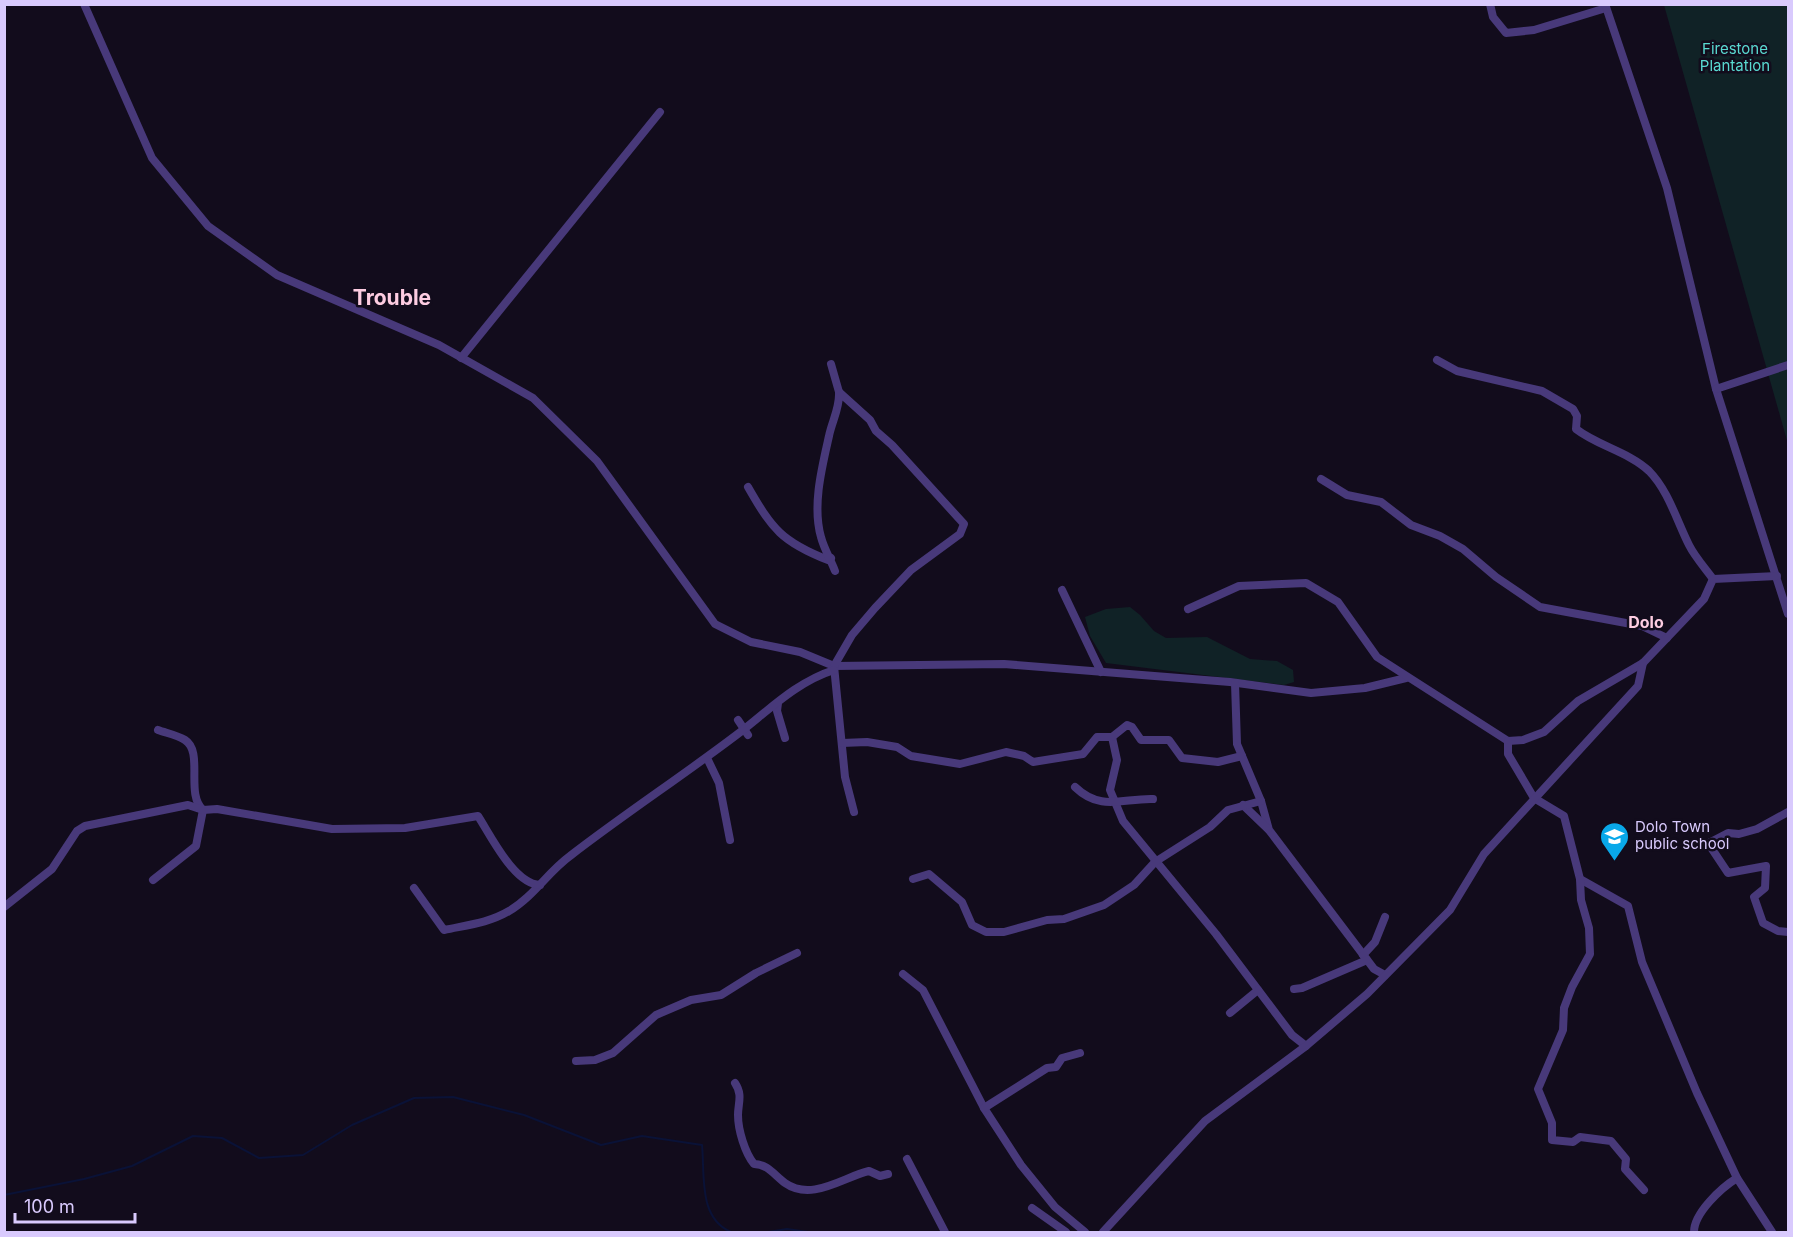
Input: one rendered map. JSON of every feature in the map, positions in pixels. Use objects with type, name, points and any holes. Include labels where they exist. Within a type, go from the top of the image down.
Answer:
[{"type":"street","points":[[84,4],[152,158],[208,226],[277,275],[438,345],[533,398],[597,461],[715,624],[751,642],[800,652],[834,668]]},
{"type":"street","points":[[1490,4],[1493,16],[1506,33],[1534,30],[1605,6],[1667,188],[1716,389],[1788,614]]},
{"type":"street","points":[[461,358],[660,112]]},
{"type":"street","points":[[1437,360],[1457,371],[1542,391],[1573,409],[1577,416],[1576,429],[1592,441],[1637,462],[1650,472],[1672,507],[1690,548],[1713,579]]},
{"type":"street","points":[[831,364],[839,392],[839,403],[831,423],[820,484],[821,537],[835,571]]},
{"type":"street","points":[[1716,389],[1788,365]]},
{"type":"street","points":[[839,392],[870,420],[876,431],[892,445],[964,524],[960,534],[911,570],[875,608],[852,635],[834,668],[845,777],[854,812]]},
{"type":"street","points":[[1321,479],[1347,495],[1381,502],[1411,525],[1440,536],[1463,549],[1496,577],[1540,607],[1642,626],[1667,638]]},
{"type":"street","points":[[748,486],[768,522],[781,535],[811,553],[828,560],[831,558]]},
{"type":"street","points":[[1713,579],[1777,576]]},
{"type":"street","points":[[1188,609],[1239,586],[1306,583],[1338,602],[1377,657],[1406,678],[1508,741],[1523,740],[1544,732],[1578,701],[1643,663],[1704,599],[1713,579]]},
{"type":"street","points":[[1062,590],[1101,672]]},
{"type":"street","points":[[1103,1233],[1205,1121],[1306,1046],[1385,975],[1450,910],[1485,854],[1638,686],[1643,663]]},
{"type":"street","points":[[414,888],[444,930],[490,920],[510,910],[600,832],[746,732],[810,677],[834,668],[1004,664],[1235,683],[1311,693],[1365,687],[1406,678]]},
{"type":"street","points":[[1235,683],[1237,744],[1261,801],[1269,830]]},
{"type":"street","points":[[778,703],[777,711],[785,738]]},
{"type":"street","points":[[738,720],[746,732]]},
{"type":"street","points":[[842,743],[867,742],[897,747],[911,756],[960,764],[1006,752],[1024,756],[1033,762],[1083,754],[1097,737],[1112,738],[1127,725],[1132,727],[1141,740],[1169,740],[1182,758],[1218,762],[1242,756]]},
{"type":"street","points":[[153,880],[196,846],[203,810],[195,797],[193,786],[196,779],[191,748],[186,740],[158,729]]},
{"type":"street","points":[[1112,738],[1117,760],[1110,790],[1123,821],[1292,1035],[1306,1046]]},
{"type":"street","points":[[1508,741],[1508,754],[1534,798],[1564,816],[1580,879],[1581,900],[1589,928],[1590,954],[1572,987],[1564,1008],[1563,1030],[1538,1089],[1552,1123],[1552,1140],[1573,1142],[1580,1137],[1611,1141],[1626,1159],[1626,1169],[1644,1190]]},
{"type":"street","points":[[706,759],[719,783],[730,840]]},
{"type":"street","points":[[1075,787],[1084,796],[1116,804],[1136,798],[1153,799]]},
{"type":"street","points":[[913,879],[929,874],[962,902],[972,925],[986,932],[1004,932],[1047,920],[1064,919],[1104,905],[1134,885],[1155,862],[1210,827],[1228,810],[1261,801]]},
{"type":"street","points":[[4,907],[52,870],[77,831],[85,826],[188,805],[203,810],[217,809],[332,829],[405,828],[478,816],[514,870],[531,885],[540,885]]},
{"type":"street","points":[[1242,805],[1269,830],[1374,969],[1385,975]]},
{"type":"street","points":[[1788,812],[1757,830],[1739,834],[1728,833],[1705,845],[1710,846],[1728,873],[1767,866],[1766,888],[1754,897],[1763,922],[1778,931],[1788,932]]},
{"type":"street","points":[[1580,879],[1628,906],[1642,962],[1696,1093],[1737,1178],[1772,1233]]},
{"type":"street","points":[[1294,989],[1365,957],[1375,942],[1385,917]]},
{"type":"street","points":[[576,1061],[595,1060],[613,1053],[656,1015],[691,1000],[721,995],[756,973],[797,953]]},
{"type":"street","points":[[903,974],[923,990],[984,1108],[1021,1165],[1054,1207],[1086,1233]]},
{"type":"street","points":[[1230,1013],[1258,990]]},
{"type":"street","points":[[984,1108],[1047,1068],[1056,1067],[1062,1058],[1080,1053]]},
{"type":"street","points":[[735,1083],[741,1096],[738,1117],[746,1153],[754,1164],[762,1164],[786,1184],[823,1189],[869,1171],[880,1176],[888,1174]]},
{"type":"street","points":[[908,1159],[945,1233]]},
{"type":"street","points":[[1694,1233],[1696,1220],[1728,1184],[1737,1178]]},
{"type":"street","points":[[1032,1208],[1066,1233]]},
{"type":"green space","name":"Firestone Plantation","points":[[1664,5],[1788,5],[1788,444]]},
{"type":"green space","points":[[1130,607],[1154,631],[1166,638],[1207,637],[1250,659],[1277,661],[1293,670],[1294,682],[1284,685],[1106,663],[1090,636],[1085,617],[1106,609]]},
{"type":"waterway","points":[[4,1195],[84,1179],[132,1166],[193,1136],[222,1138],[259,1158],[303,1155],[352,1125],[414,1098],[453,1097],[524,1115],[601,1145],[642,1136],[702,1145],[705,1194],[708,1206],[720,1225],[731,1232]]},
{"type":"waterway","points":[[768,1232],[787,1229],[808,1232]]},
{"type":"place","name":"Dolo Town public school","points":[[1614,862]]},
{"type":"district","name":"Trouble","points":[[392,298]]},
{"type":"district","name":"Dolo","points":[[1646,622]]}]
